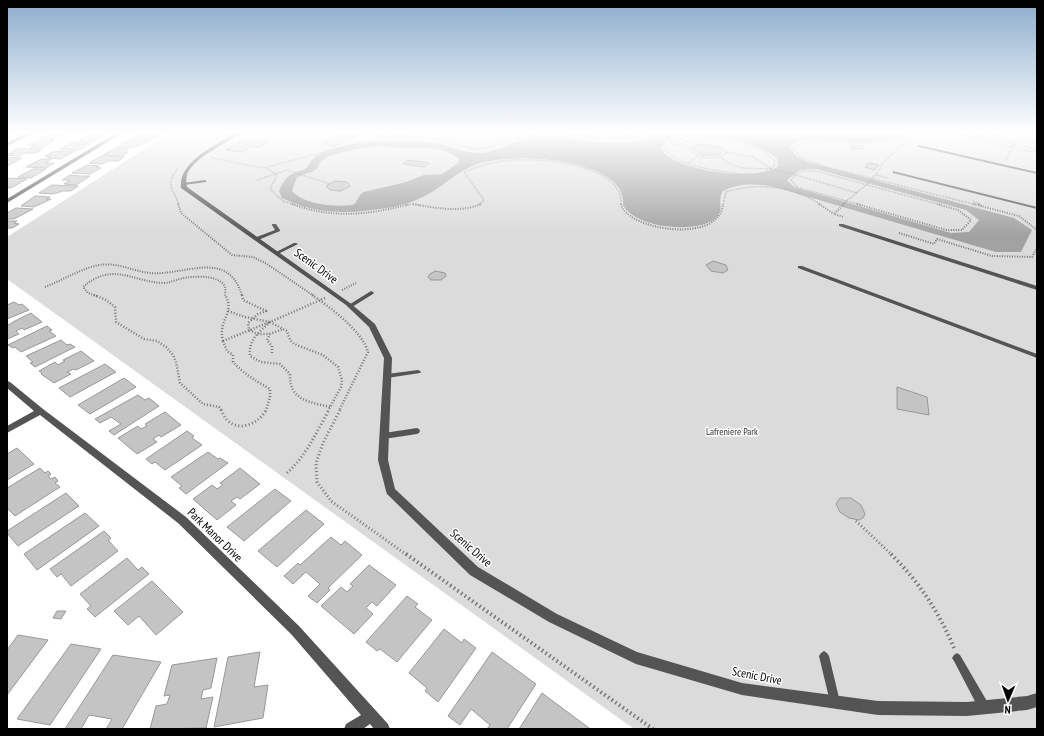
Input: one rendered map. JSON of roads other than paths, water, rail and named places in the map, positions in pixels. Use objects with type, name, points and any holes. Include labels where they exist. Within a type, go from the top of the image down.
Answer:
[{"type":"street","points":[[7,201],[65,166]]},
{"type":"street","points":[[184,184],[182,182],[187,170],[191,166]]},
{"type":"street","name":"Scenic Drive","points":[[184,184],[184,188],[350,306],[372,326],[388,358],[383,460],[391,491],[474,571],[553,618],[636,658],[742,688],[878,708],[967,709],[1037,700]]},
{"type":"street","name":"Park Manor Drive","points":[[7,384],[182,520],[295,630],[383,729]]},
{"type":"street","points":[[7,430],[40,411]]},
{"type":"street","points":[[350,729],[371,716]]},
{"type":"lane","points":[[1008,166],[1037,173]]},
{"type":"lane","points":[[894,172],[1037,208]]},
{"type":"lane","points":[[184,184],[205,181]]},
{"type":"lane","points":[[256,239],[278,230],[274,225]]},
{"type":"lane","points":[[841,225],[1037,288]]},
{"type":"lane","points":[[276,253],[296,244]]},
{"type":"lane","points":[[800,268],[1037,356]]},
{"type":"lane","points":[[350,306],[371,293]]},
{"type":"lane","points":[[387,376],[418,372]]},
{"type":"lane","points":[[384,436],[417,431]]},
{"type":"lane","points":[[824,656],[835,702]]},
{"type":"lane","points":[[957,658],[984,707]]},
{"type":"park label","name":"Lafreniere Park","points":[[732,431]]}]
